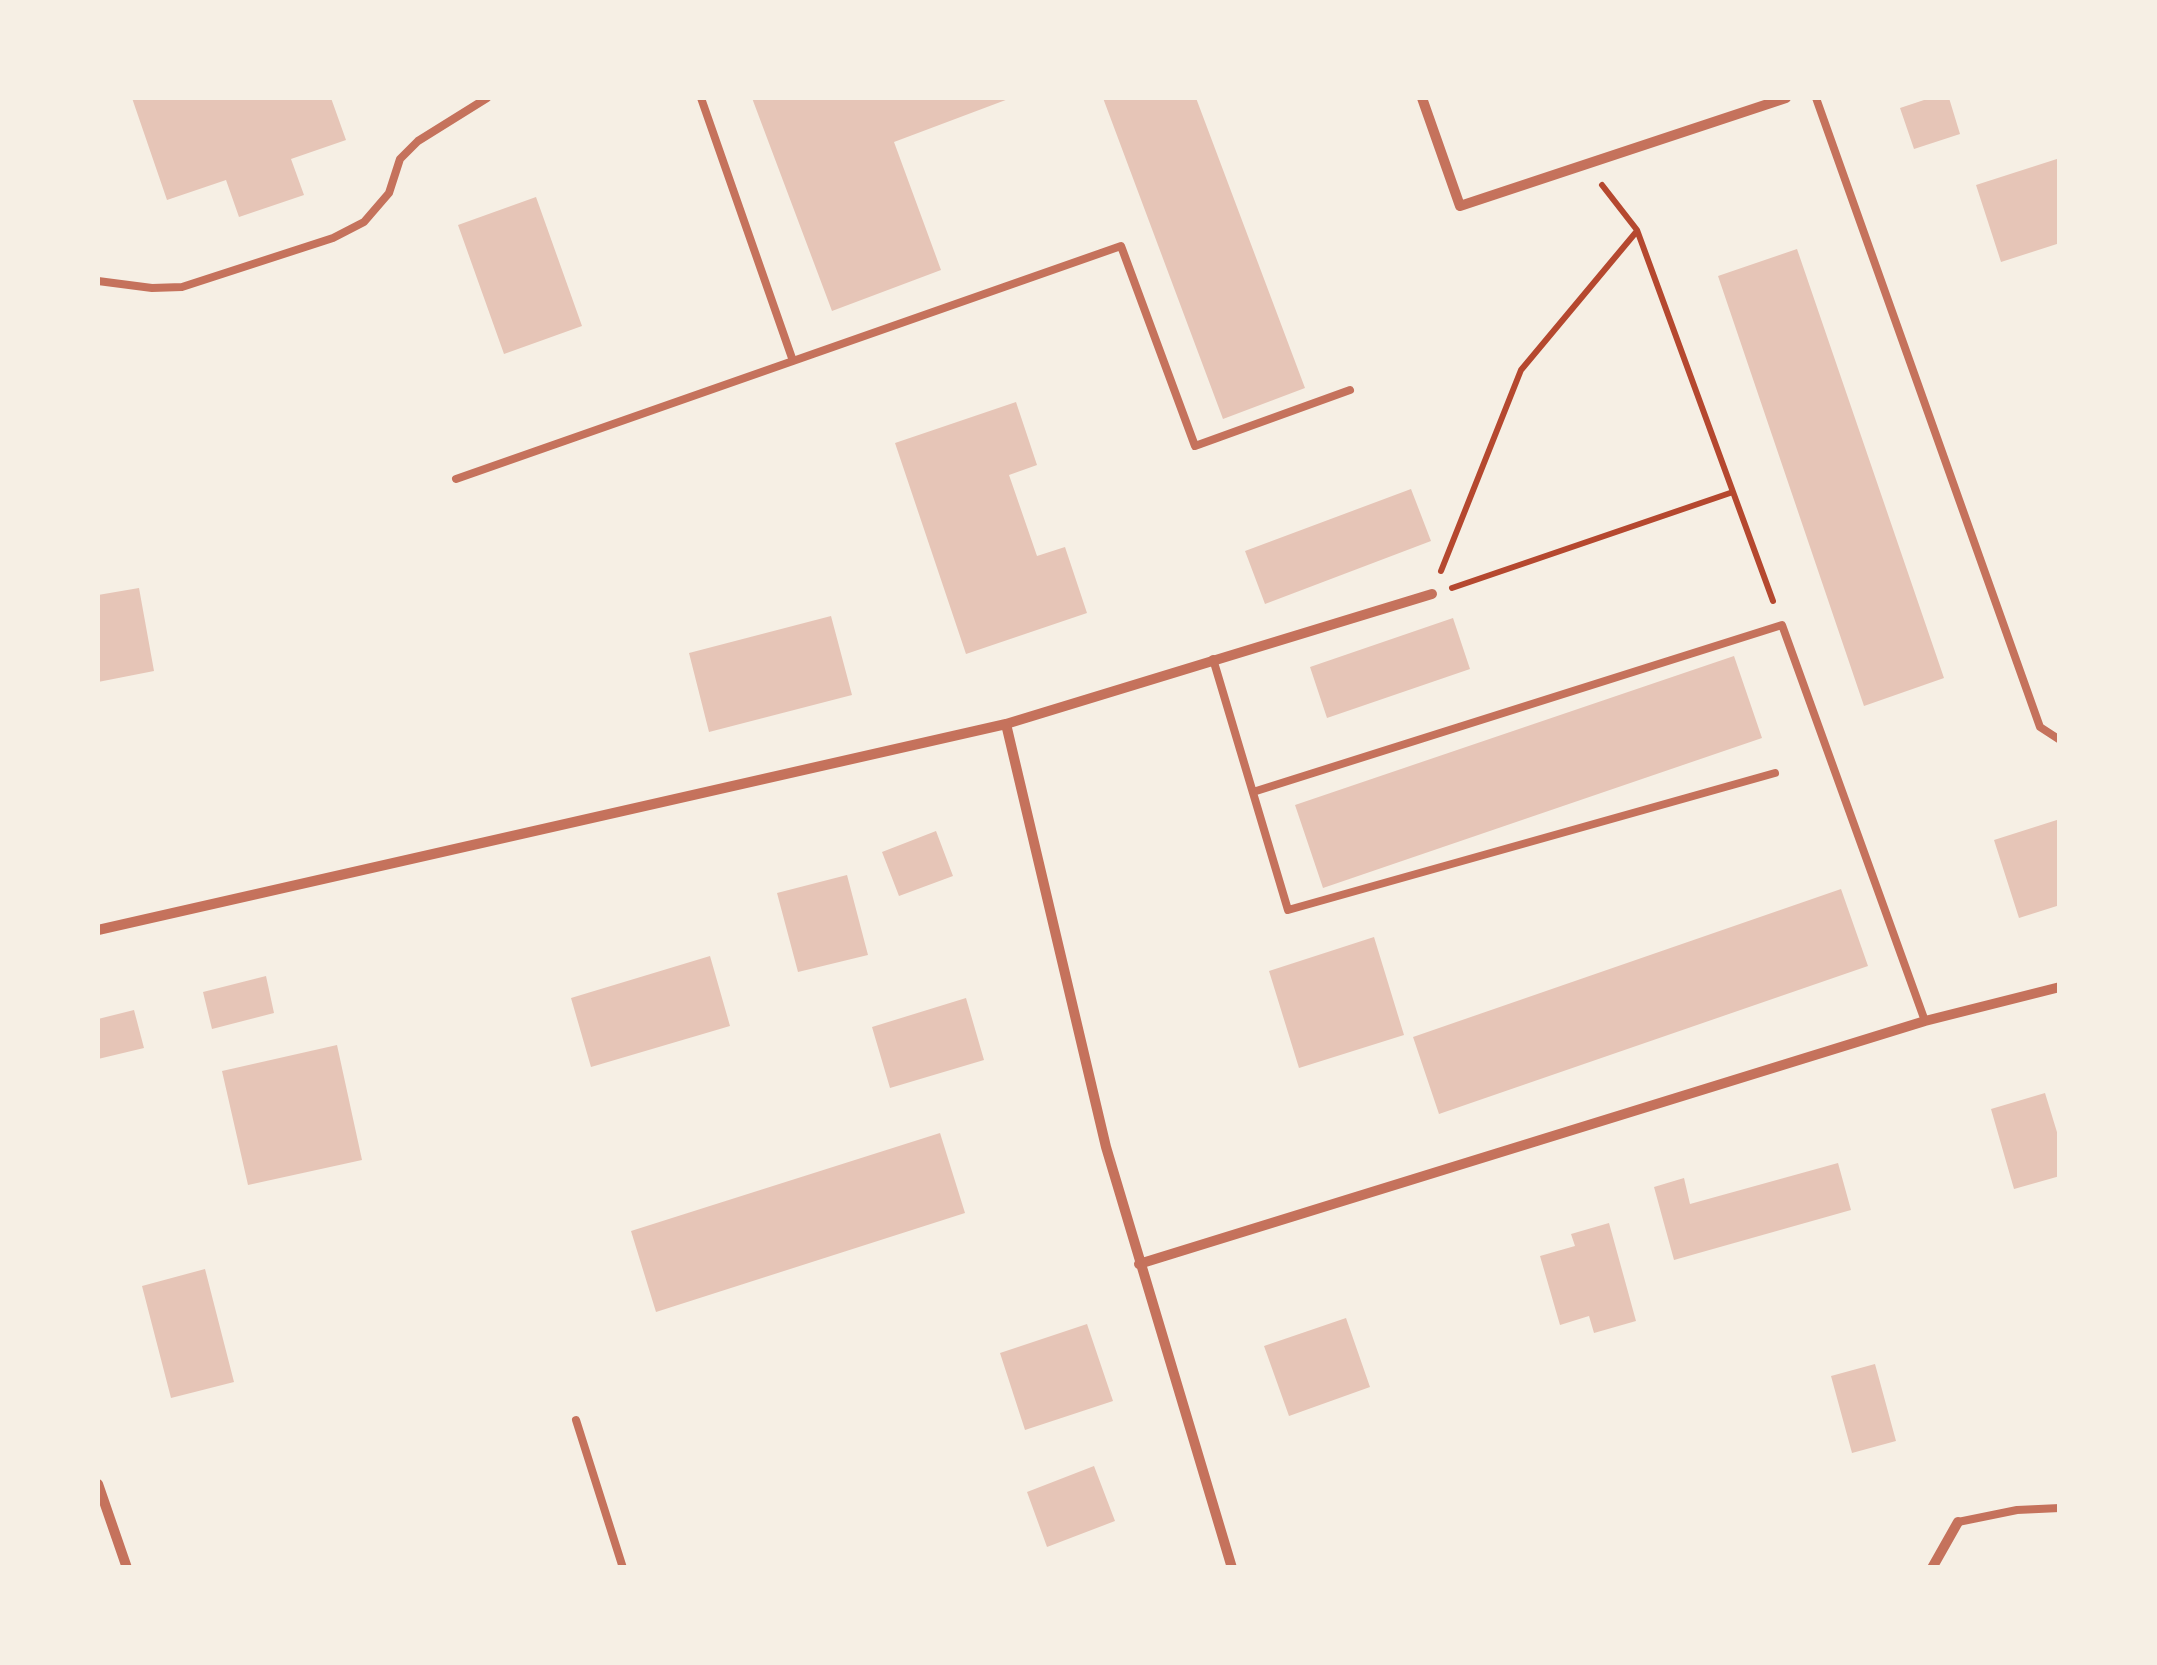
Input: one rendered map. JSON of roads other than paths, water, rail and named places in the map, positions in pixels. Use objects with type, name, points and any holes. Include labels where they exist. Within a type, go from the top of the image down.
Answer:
[{"type":"street","points":[[1422,98],[1460,206],[1786,98]]},
{"type":"street","points":[[98,930],[1006,724],[1432,594]]},
{"type":"street","points":[[1006,724],[1106,1147],[1232,1568]]},
{"type":"street","points":[[1139,1264],[1925,1022],[2060,986]]},
{"type":"street","points":[[98,1484],[127,1568]]},
{"type":"street","points":[[1932,1568],[1958,1522]]},
{"type":"lane","points":[[98,280],[152,288],[182,287],[333,238],[364,222],[389,193],[400,159],[418,141],[487,98]]},
{"type":"lane","points":[[701,98],[793,362]]},
{"type":"lane","points":[[1816,98],[2040,726],[2060,740]]},
{"type":"lane","points":[[456,479],[1121,246],[1195,446],[1350,390]]},
{"type":"lane","points":[[1253,792],[1782,625],[1925,1022]]},
{"type":"lane","points":[[1213,660],[1288,910],[1775,772]]},
{"type":"lane","points":[[576,1420],[623,1568]]},
{"type":"lane","points":[[1958,1522],[2017,1510],[2060,1508]]}]
